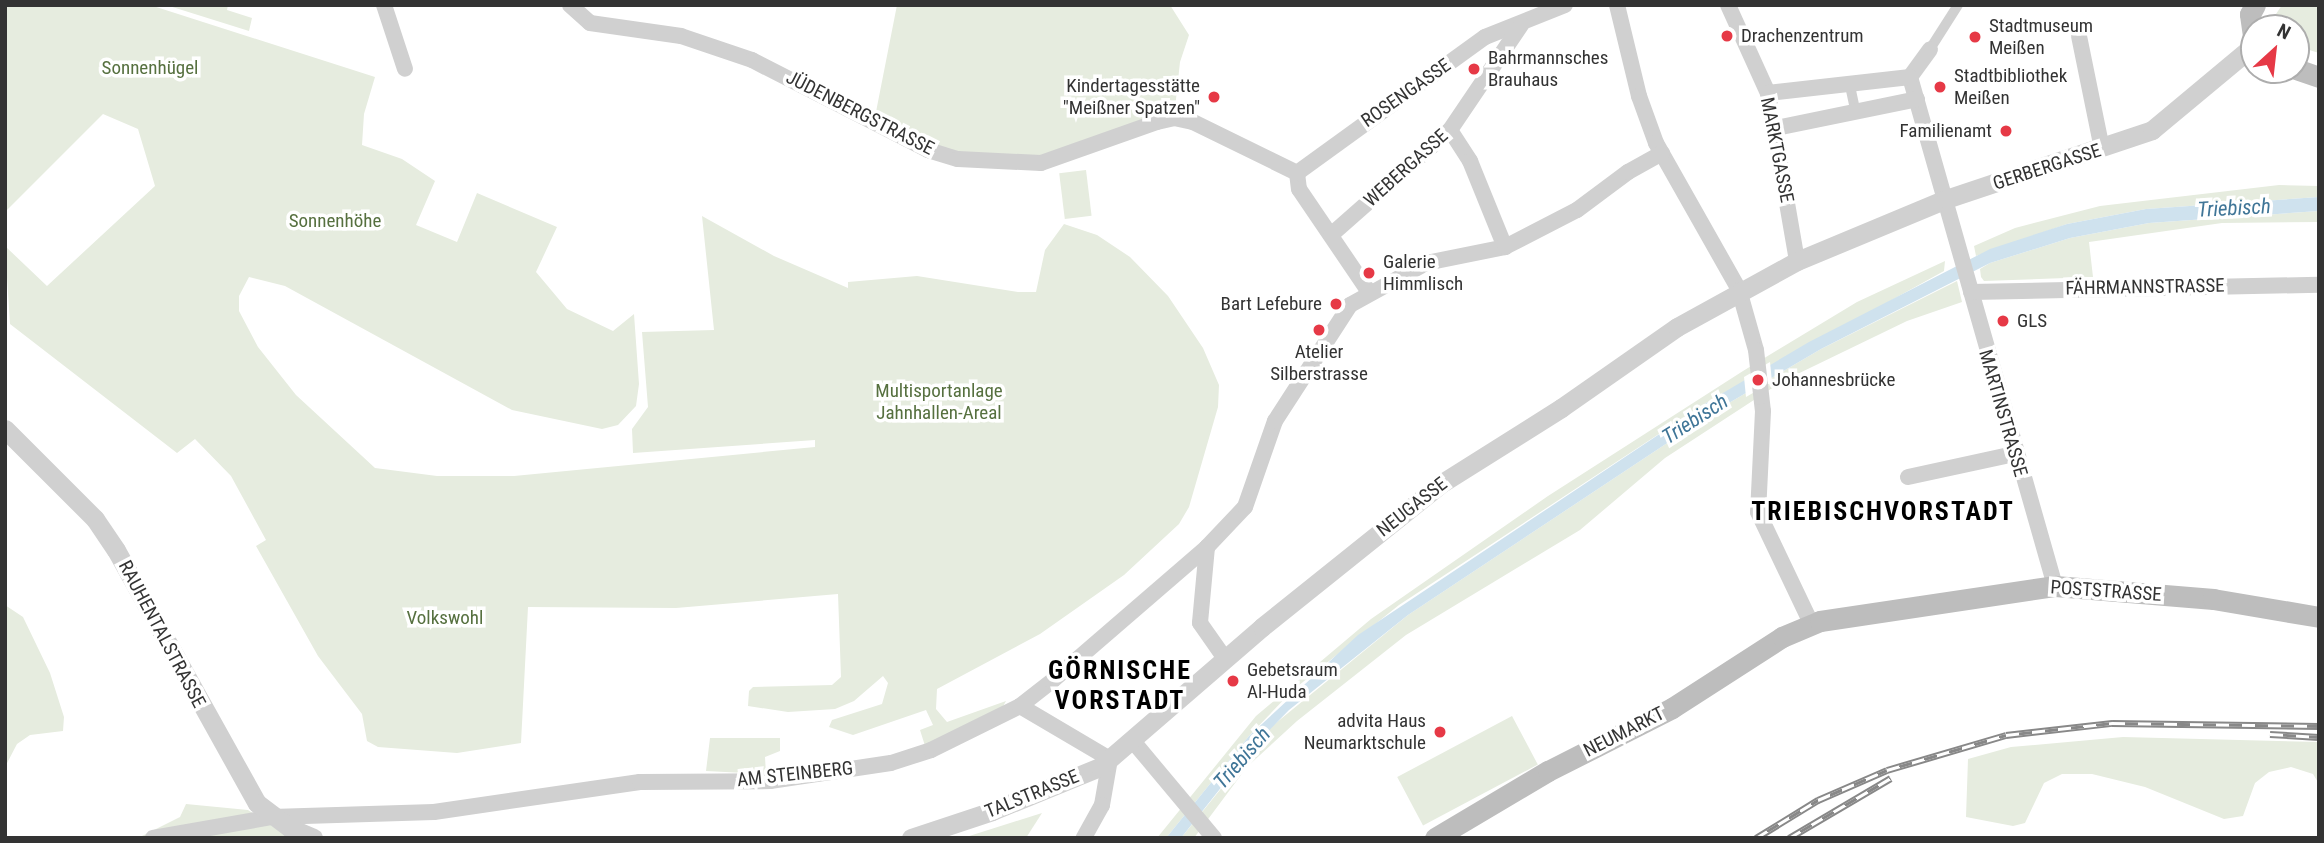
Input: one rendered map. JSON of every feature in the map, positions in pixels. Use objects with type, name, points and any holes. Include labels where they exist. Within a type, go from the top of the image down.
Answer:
[{"type":"main road","name":"POSTSTRASSE","points":[[1811,623],[2055,586],[2213,599],[2319,617]]},
{"type":"main road","name":"NEUMARKT","points":[[1435,838],[1548,771],[1672,708],[1811,623]]},
{"type":"street","points":[[384,5],[404,69]]},
{"type":"street","name":"JÜDENBERGSTRASSE","points":[[570,5],[590,23],[681,36],[752,60],[928,150],[958,159],[1041,163],[1174,118],[1213,130],[1297,173]]},
{"type":"street","name":"ROSENGASSE","points":[[1297,173],[1485,37],[1521,25],[1565,5]]},
{"type":"street","points":[[1617,5],[1639,96],[1662,153],[1706,226],[1739,290],[1757,363],[1761,396],[1758,512],[1811,623]]},
{"type":"street","name":"MARKTGASSE","points":[[1728,5],[1730,19],[1768,93],[1797,261]]},
{"type":"street","points":[[1910,77],[1958,5]]},
{"type":"street","name":"WEBERGASSE","points":[[1331,235],[1450,130],[1521,25]]},
{"type":"street","points":[[2079,36],[2102,149]]},
{"type":"street","name":"GERBERGASSE","points":[[1797,261],[1946,199],[2102,149],[2152,130],[2240,56]]},
{"type":"street","points":[[1768,93],[1850,81],[1910,77]]},
{"type":"street","points":[[1910,77],[1946,199]]},
{"type":"street","points":[[1850,81],[1856,113]]},
{"type":"street","points":[[1776,128],[1917,99]]},
{"type":"street","points":[[1450,130],[1470,161],[1505,247]]},
{"type":"street","points":[[1297,173],[1299,189],[1331,235],[1364,300],[1426,263],[1505,247],[1577,209],[1608,186],[1662,153]]},
{"type":"street","name":"MARTINSTRASSE","points":[[1946,199],[1961,246],[2014,454],[2055,586]]},
{"type":"street","name":"NEUGASSE","points":[[1110,759],[1226,660],[1450,477],[1739,290],[1797,261]]},
{"type":"street","name":"FÄHRMANNSTRASSE","points":[[1971,286],[2319,285]]},
{"type":"street","name":"AM STEINBERG","points":[[272,817],[434,812],[640,782],[783,779],[891,763],[931,750],[1020,706],[1207,547],[1245,507],[1272,429],[1350,305],[1364,300]]},
{"type":"street","name":"RAUHENTALSTRASSE","points":[[5,429],[95,519],[143,594],[242,782],[272,817],[313,838]]},
{"type":"street","points":[[1908,478],[2014,454]]},
{"type":"street","points":[[1207,547],[1200,623],[1226,660]]},
{"type":"street","points":[[1020,706],[1110,759],[1101,805],[1084,838]]},
{"type":"street","points":[[1132,740],[1209,831]]},
{"type":"street","name":"TALSTRASSE","points":[[911,838],[1031,796],[1110,759]]},
{"type":"street","points":[[153,838],[272,817]]},
{"type":"green space","points":[[5,5],[150,5],[375,77],[364,114],[362,145],[402,159],[435,181],[416,225],[457,242],[477,193],[557,227],[536,272],[567,309],[613,331],[634,314],[639,384],[636,406],[618,425],[602,429],[512,410],[285,286],[249,277],[239,296],[239,311],[258,347],[296,395],[375,468],[437,476],[514,476],[815,447],[815,440],[633,453],[632,429],[648,407],[642,332],[714,330],[702,216],[774,256],[848,288],[848,282],[917,276],[1018,292],[1036,292],[1045,250],[1064,224],[1097,235],[1130,257],[1168,296],[1203,348],[1219,385],[1218,407],[1189,507],[1179,524],[1124,575],[1040,634],[937,689],[936,709],[947,722],[1006,701],[1000,712],[926,749],[920,730],[933,725],[926,710],[853,735],[829,727],[832,720],[882,704],[888,683],[883,676],[854,701],[835,709],[788,712],[748,706],[749,691],[753,687],[832,685],[841,677],[838,594],[676,608],[528,607],[521,743],[457,753],[378,747],[367,741],[362,714],[318,656],[256,546],[266,540],[231,476],[195,439],[177,453],[10,324],[5,246],[47,286],[155,186],[138,129],[103,114],[5,212]]},
{"type":"green space","points":[[166,5],[228,5],[227,10],[252,18],[249,31]]},
{"type":"green space","points":[[897,5],[1170,5],[1189,35],[1180,62],[1174,118],[1067,156],[987,163],[874,122]]},
{"type":"green space","points":[[2282,5],[2319,5],[2319,53],[2310,50],[2310,14],[2276,14]]},
{"type":"green space","points":[[1086,170],[1092,216],[1065,219],[1059,173]]},
{"type":"green space","points":[[2279,185],[2319,186],[2319,197],[2146,209],[2067,224],[1976,256],[1974,246],[2015,228],[2100,206]]},
{"type":"green space","points":[[2319,211],[2319,222],[2222,223],[2089,242],[2093,277],[1984,281],[1981,277],[1980,269],[1990,263],[2070,238],[2149,223]]},
{"type":"green space","points":[[1945,261],[1944,271],[1706,403],[1399,605],[1293,690],[1249,736],[1166,838],[1157,838],[1256,716],[1371,619],[1548,496],[1743,371],[1857,302]]},
{"type":"green space","points":[[1957,281],[1962,302],[1907,321],[1783,381],[1665,458],[1580,530],[1406,635],[1297,721],[1247,767],[1194,838],[1181,838],[1271,727],[1408,615],[1717,410],[1821,349]]},
{"type":"green space","points":[[5,605],[23,617],[50,673],[64,717],[63,731],[30,735],[17,744],[5,767]]},
{"type":"green space","points":[[1512,716],[1538,765],[1423,826],[1397,777]]},
{"type":"green space","points":[[2123,737],[2319,742],[2319,784],[2313,774],[2291,767],[2269,772],[2255,783],[2243,816],[2224,819],[2145,787],[2092,774],[2062,774],[2044,783],[2025,823],[2013,826],[1966,817],[1968,759],[2011,747]]},
{"type":"green space","points":[[710,738],[780,738],[780,751],[765,757],[766,774],[706,771]]},
{"type":"green space","points":[[186,804],[248,810],[291,838],[138,838],[180,817]]},
{"type":"green space","points":[[1042,813],[1026,838],[963,838]]},
{"type":"water","name":"Triebisch","points":[[2319,197],[2319,211],[2149,223],[2070,238],[1990,263],[1821,349],[1717,410],[1408,615],[1289,710],[1254,746],[1181,838],[1166,838],[1249,736],[1358,635],[1706,403],[1809,342],[1990,249],[2067,224],[2146,209]]},
{"type":"pier","name":"Johannesbrücke","points":[[1770,362],[1772,382],[1746,397],[1744,377]]},
{"type":"railway","points":[[1756,838],[1818,800],[1887,770],[2006,735],[2112,723],[2319,726]]},
{"type":"railway","points":[[2270,734],[2319,737]]},
{"type":"railway","points":[[1789,838],[1891,778]]},
{"type":"place","name":"Drachenzentrum","points":[[1727,36]]},
{"type":"place","name":"Stadtmuseum Meißen","points":[[1975,37]]},
{"type":"place","name":"Bahrmannsches Brauhaus","points":[[1474,69]]},
{"type":"place","name":"Stadtbibliothek Meißen","points":[[1940,87]]},
{"type":"place","name":"Kindertagesstätte \"Meißner Spatzen\"","points":[[1214,97]]},
{"type":"place","name":"Familienamt","points":[[2006,131]]},
{"type":"place","name":"Galerie Himmlisch","points":[[1369,273]]},
{"type":"place","name":"Bart Lefebure","points":[[1336,304]]},
{"type":"place","name":"GLS","points":[[2003,321]]},
{"type":"place","name":"Atelier Silberstrasse","points":[[1319,330]]},
{"type":"place","name":"Johannesbrücke","points":[[1758,380]]},
{"type":"place","name":"Gebetsraum Al-Huda","points":[[1233,681]]},
{"type":"place","name":"advita Haus Neumarktschule","points":[[1440,732]]},
{"type":"district","name":"TRIEBISCHVORSTADT","points":[[1883,512]]},
{"type":"district","name":"GÖRNISCHE VORSTADT","points":[[1120,686]]},
{"type":"park label","name":"Sonnenhügel","points":[[150,68]]},
{"type":"park label","name":"Sonnenhöhe","points":[[335,221]]},
{"type":"park label","name":"Multisportanlage Jahnhallen-Areal","points":[[939,402]]},
{"type":"park label","name":"Volkswohl","points":[[445,618]]}]
